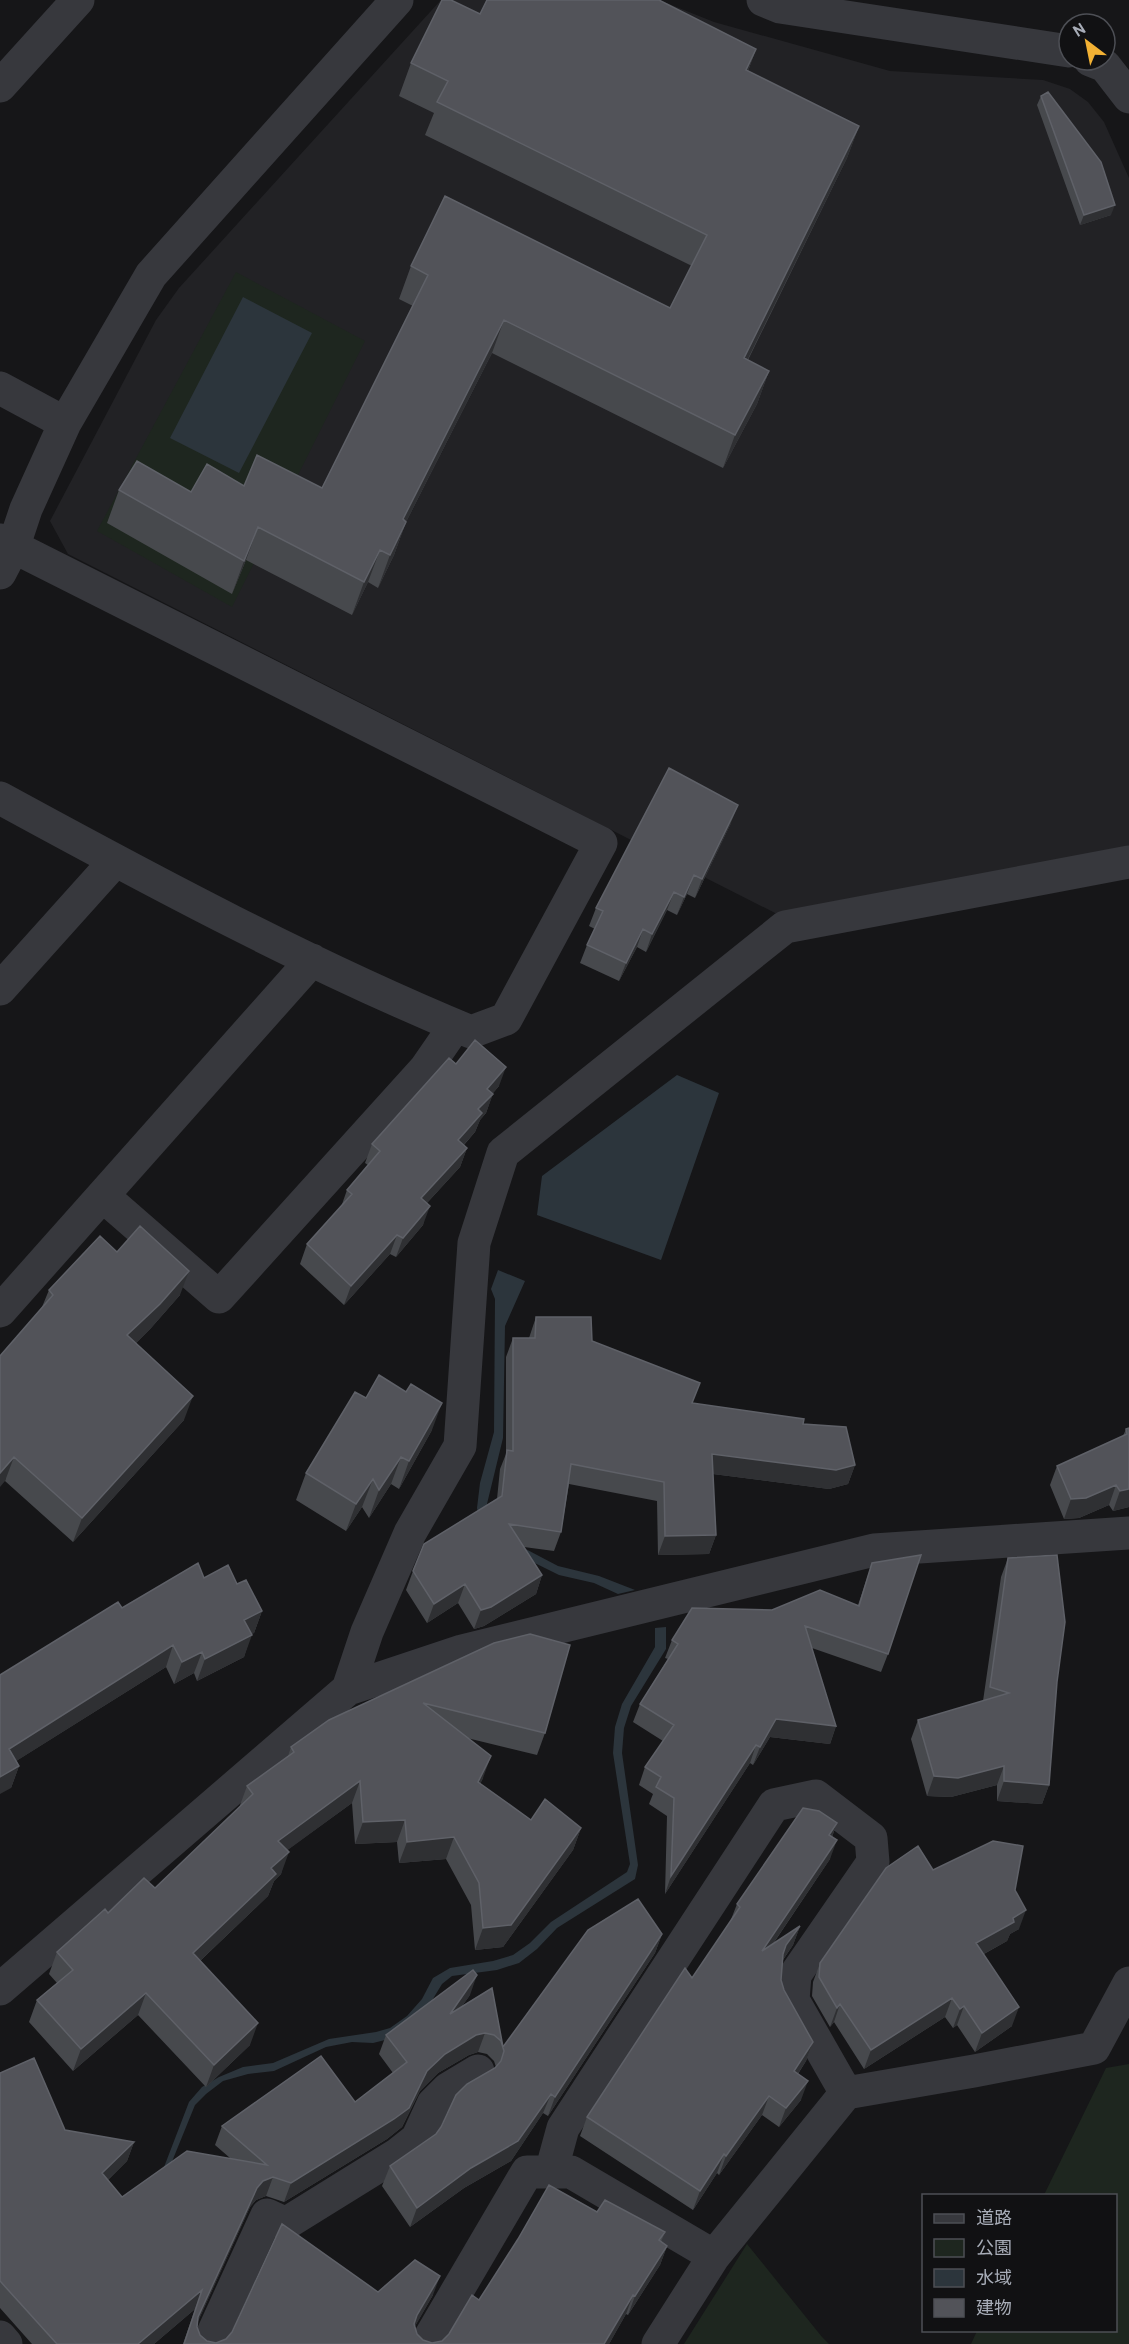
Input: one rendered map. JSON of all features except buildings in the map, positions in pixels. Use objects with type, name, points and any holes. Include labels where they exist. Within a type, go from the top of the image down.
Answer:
[{"type":"street","points":[[0,86],[78,0]]},
{"type":"street","points":[[0,798],[115,861],[312,960],[471,1032],[506,1019],[601,843],[4,554],[65,423],[151,275],[398,0]]},
{"type":"street","points":[[763,0],[780,7],[1057,49]]},
{"type":"street","points":[[1110,72],[1129,97]]},
{"type":"street","points":[[0,387],[65,423]]},
{"type":"street","points":[[0,989],[115,861]]},
{"type":"street","points":[[348,1689],[367,1632],[410,1533],[460,1446],[474,1243],[502,1153],[785,927],[1129,862]]},
{"type":"street","points":[[0,1311],[312,960]]},
{"type":"street","points":[[103,1196],[219,1297],[426,1068],[455,1026]]},
{"type":"street","points":[[0,1989],[348,1689],[462,1651],[874,1550],[1129,1533]]},
{"type":"street","points":[[551,2172],[563,2128],[774,1805],[816,1796],[871,1838],[873,1862],[795,1975],[793,2000],[846,2092]]},
{"type":"street","points":[[658,2344],[714,2256],[846,2092],[974,2072],[1094,2048],[1129,1983]]},
{"type":"street","points":[[208,2344],[267,2215],[282,2222],[290,2221],[398,2154],[417,2139],[433,2104],[448,2089],[478,2071]]},
{"type":"street","points":[[426,2344],[527,2172],[571,2172],[714,2256]]},
{"type":"street","points":[[0,2337],[6,2344]]},
{"type":"shaded area","points":[[441,0],[659,0],[714,22],[890,71],[1043,80],[1070,89],[1088,102],[1104,122],[1129,178],[1129,850],[779,915],[68,554],[50,521],[156,320],[179,288]]},
{"type":"green space","points":[[236,272],[365,341],[232,607],[97,531]]},
{"type":"green space","points":[[1129,2064],[1129,2344],[971,2344],[977,2332],[1117,2332],[1117,2194],[1044,2194],[1106,2068]]},
{"type":"green space","points":[[747,2244],[822,2337],[829,2344],[684,2344]]},
{"type":"water","points":[[243,297],[312,333],[239,473],[170,438]]},
{"type":"water","points":[[677,1075],[719,1093],[661,1260],[537,1215],[542,1176]]},
{"type":"water","points":[[498,1270],[525,1281],[505,1326],[503,1438],[486,1508],[497,1534],[558,1566],[599,1576],[635,1590],[618,1594],[594,1583],[559,1575],[490,1541],[480,1524],[477,1508],[480,1483],[494,1432],[495,1299],[491,1289]]},
{"type":"water","points":[[666,1627],[666,1649],[631,1706],[624,1728],[622,1753],[638,1865],[635,1879],[557,1928],[537,1949],[519,1963],[497,1970],[452,1976],[442,1984],[428,2007],[393,2038],[373,2043],[352,2042],[326,2047],[274,2071],[248,2074],[223,2081],[206,2094],[195,2105],[160,2191],[78,2344],[146,2214],[189,2102],[202,2087],[243,2067],[273,2063],[329,2039],[390,2028],[407,2016],[422,1999],[433,1978],[450,1968],[493,1961],[513,1955],[530,1943],[551,1922],[627,1872],[630,1864],[613,1753],[615,1727],[622,1704],[655,1647],[655,1628]]}]
